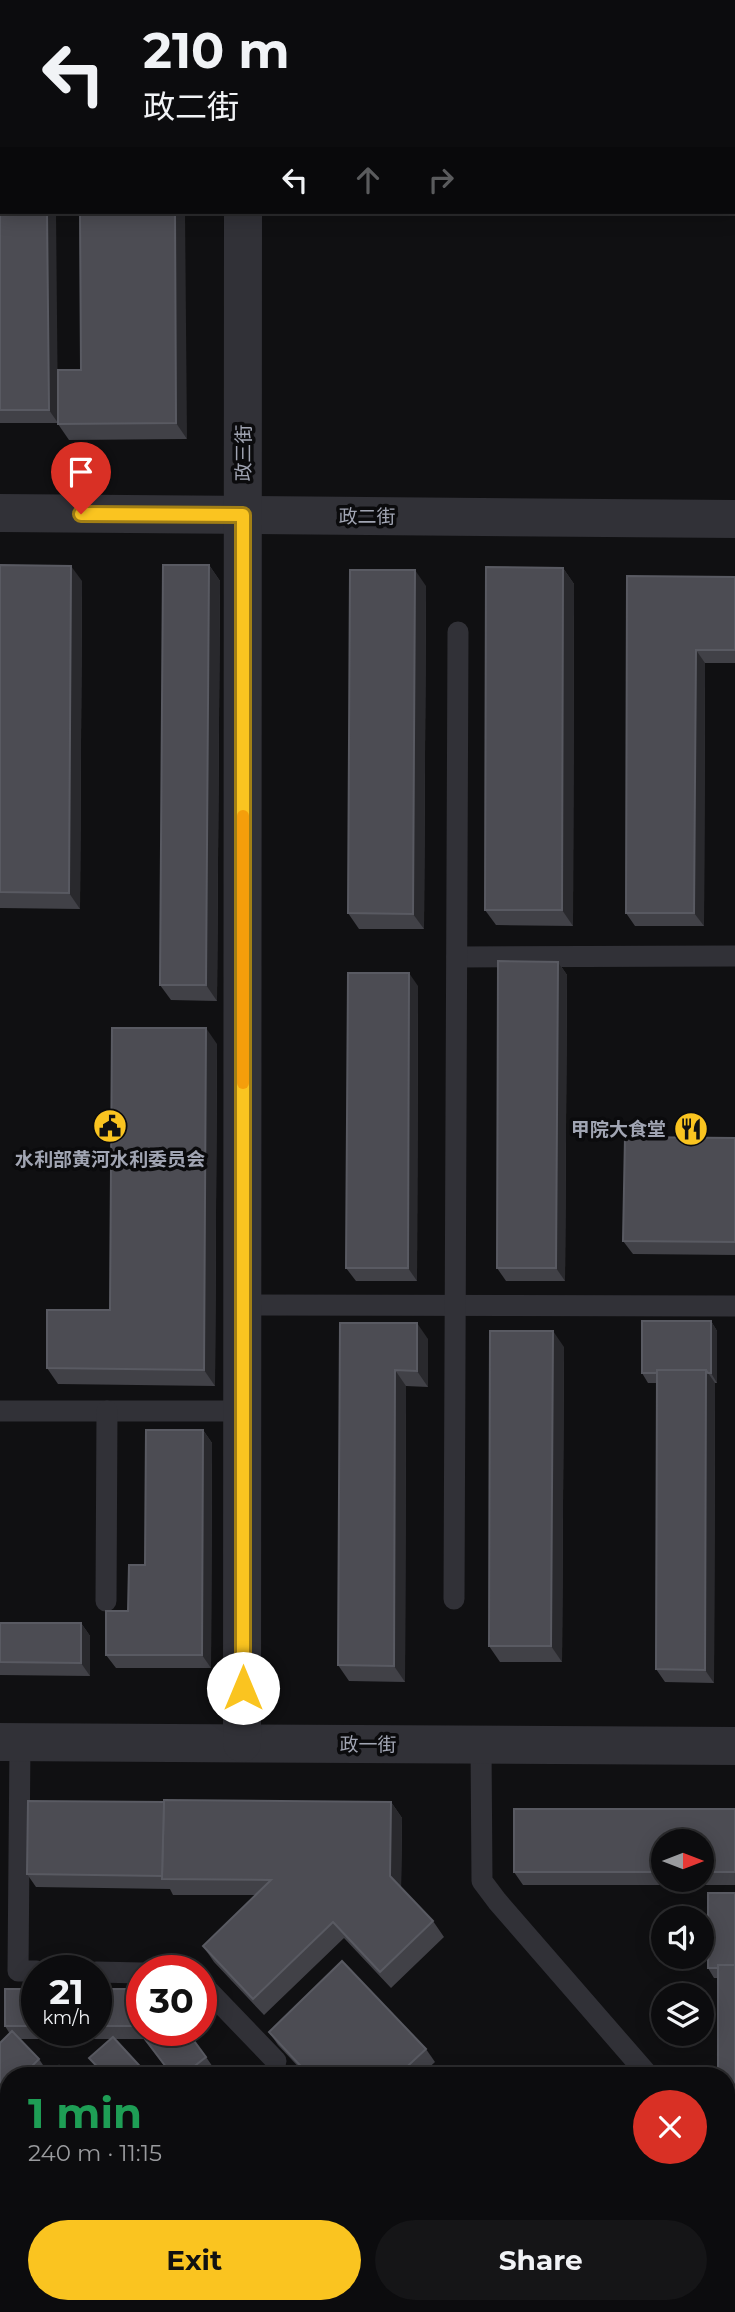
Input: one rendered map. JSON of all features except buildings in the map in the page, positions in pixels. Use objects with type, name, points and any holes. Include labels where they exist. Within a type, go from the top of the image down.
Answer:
[{"type":"street","name":"政三街","points":[[243,214],[243,1743]]},
{"type":"street","name":"政二街","points":[[0,513],[735,519]]},
{"type":"street","name":"政一街","points":[[10,1742],[735,1746]]},
{"type":"lane","points":[[454,1599],[458,632]]},
{"type":"lane","points":[[457,957],[735,956]]},
{"type":"lane","points":[[243,1305],[735,1306]]},
{"type":"lane","points":[[0,1412],[243,1412]]},
{"type":"lane","points":[[106,1601],[107,1412]]},
{"type":"lane","points":[[10,1742],[18,1971],[21,1971]]},
{"type":"lane","points":[[481,1745],[482,1881],[641,2067]]},
{"type":"lane","points":[[217,1999],[276,2060]]},
{"type":"slow traffic","points":[[243,816],[243,1083]]},
{"type":"place","name":"水利部黄河水利委员会","points":[[110,1126]]},
{"type":"place","name":"甲院大食堂","points":[[691,1129]]},
{"type":"route","points":[[81,514],[243,515],[243,1688]]}]
